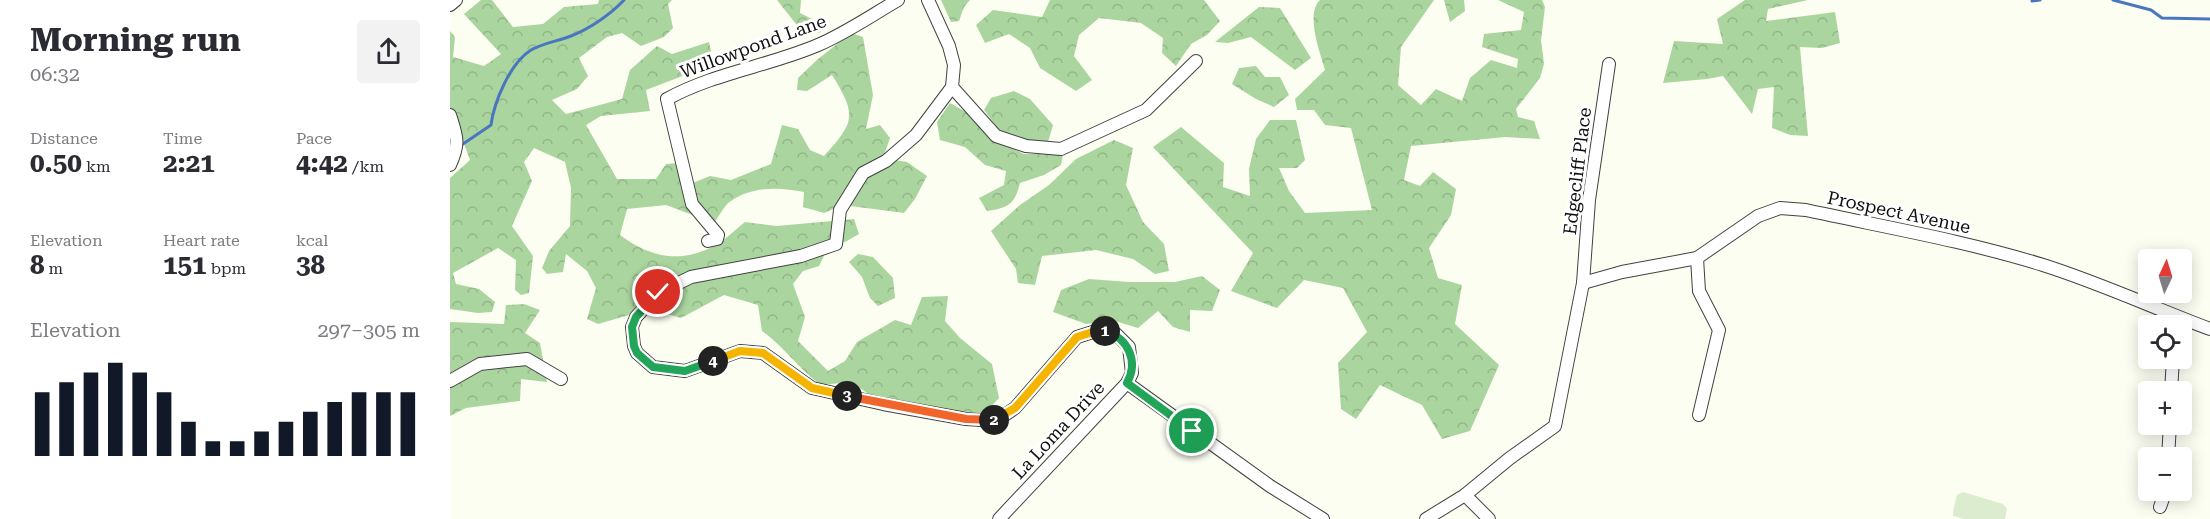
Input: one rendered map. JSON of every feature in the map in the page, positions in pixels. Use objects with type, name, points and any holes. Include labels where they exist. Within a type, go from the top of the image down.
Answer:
[{"type":"street","points":[[450,5],[456,0]]},
{"type":"street","name":"Willowpond Lane","points":[[708,241],[717,239],[718,235],[692,204],[667,99],[686,88],[746,71],[819,45],[898,0]]},
{"type":"street","points":[[928,0],[949,45],[954,65],[952,87],[916,135],[886,161],[863,173],[840,210],[837,244],[801,256],[691,278],[658,292],[636,317],[632,327],[637,353],[653,367],[685,371],[740,351],[763,353],[812,388],[966,419],[996,421],[1015,408],[1077,337],[1099,330],[1116,334],[1129,347],[1132,373],[1127,383]]},
{"type":"street","points":[[952,87],[996,136],[1026,146],[1061,149],[1146,110],[1196,61]]},
{"type":"street","name":"Edgecliff Place","points":[[1583,283],[1589,200],[1609,64]]},
{"type":"street","points":[[450,115],[457,144],[457,151],[450,165]]},
{"type":"street","name":"Prospect Avenue","points":[[1583,283],[1622,272],[1697,258],[1758,216],[1780,208],[1806,210],[1964,244],[2041,265],[2119,292],[2163,315]]},
{"type":"street","points":[[1697,258],[1699,291],[1719,330],[1699,415]]},
{"type":"street","points":[[1426,519],[1465,495],[1556,426],[1583,283]]},
{"type":"street","name":"Prospect Avenue","points":[[2192,324],[2210,328]]},
{"type":"street","points":[[450,381],[480,364],[527,359],[561,379]]},
{"type":"street","name":"La Loma Drive","points":[[999,519],[1127,383],[1270,486],[1323,519]]},
{"type":"street","points":[[1465,495],[1490,519]]},
{"type":"street","points":[[2160,507],[2162,501]]},
{"type":"green space","points":[[481,0],[492,0],[513,27],[543,24],[564,7],[598,4],[599,0],[672,0],[668,4],[673,28],[664,37],[641,46],[622,33],[607,37],[579,58],[588,76],[577,89],[552,100],[566,114],[622,99],[630,70],[657,46],[672,54],[709,42],[714,64],[646,90],[650,111],[601,116],[586,125],[617,179],[656,179],[666,164],[678,163],[690,184],[710,176],[731,180],[771,164],[782,125],[798,129],[810,150],[824,156],[847,126],[849,109],[846,100],[832,75],[807,91],[797,90],[798,78],[851,33],[863,37],[873,95],[866,129],[880,125],[890,138],[883,158],[907,162],[927,176],[915,199],[904,213],[843,205],[824,213],[803,207],[804,192],[766,189],[739,196],[731,201],[714,223],[666,205],[627,209],[620,235],[643,249],[666,256],[678,256],[691,255],[716,245],[745,222],[777,226],[854,219],[859,234],[845,242],[829,246],[819,266],[803,271],[793,284],[805,317],[798,341],[828,371],[845,361],[857,342],[895,320],[911,325],[922,297],[948,296],[945,321],[960,338],[992,364],[999,398],[985,413],[944,410],[873,397],[851,382],[821,385],[762,331],[758,305],[724,295],[681,318],[650,309],[598,324],[587,319],[596,288],[587,271],[566,254],[563,272],[547,274],[542,268],[549,251],[570,226],[571,188],[565,162],[534,148],[524,162],[532,181],[512,226],[533,256],[529,293],[521,295],[515,290],[516,260],[498,248],[453,273],[456,284],[479,289],[495,302],[492,312],[478,313],[450,309],[450,178],[470,160],[459,130],[450,124],[450,31],[455,37],[453,57],[484,66],[501,54],[464,14]]},
{"type":"green space","points":[[777,0],[801,0],[800,13],[818,22],[821,32],[803,36]]},
{"type":"green space","points":[[941,0],[970,0],[964,7],[959,21],[951,22]]},
{"type":"green space","points":[[1050,0],[1204,0],[1220,21],[1207,35],[1191,44],[1176,66],[1162,53],[1163,38],[1141,23],[1099,18],[1079,35],[1074,56],[1092,80],[1076,91],[1040,68],[1030,48],[1009,34],[985,43],[976,25],[993,10],[1042,17]]},
{"type":"green space","points":[[1320,0],[1434,0],[1401,47],[1398,85],[1421,105],[1436,89],[1462,101],[1470,78],[1491,60],[1517,68],[1518,59],[1482,47],[1484,34],[1521,30],[1524,12],[1498,0],[1542,0],[1545,7],[1541,40],[1544,64],[1540,78],[1516,109],[1518,117],[1534,121],[1540,139],[1505,137],[1411,146],[1404,180],[1420,186],[1433,172],[1456,189],[1451,215],[1429,248],[1438,278],[1462,285],[1455,324],[1499,365],[1470,431],[1442,439],[1422,405],[1380,385],[1356,419],[1341,409],[1338,363],[1367,332],[1343,288],[1304,280],[1277,308],[1231,291],[1253,253],[1153,147],[1181,127],[1224,163],[1223,187],[1250,196],[1249,169],[1256,139],[1270,120],[1296,120],[1305,160],[1297,168],[1279,168],[1289,191],[1305,213],[1372,210],[1351,128],[1325,125],[1314,110],[1297,110],[1295,99],[1325,70],[1314,24],[1316,6]]},
{"type":"green space","points":[[1444,0],[1464,0],[1465,11],[1450,22]]},
{"type":"green space","points":[[1745,0],[1808,0],[1768,9],[1766,21],[1835,12],[1840,43],[1822,48],[1800,47],[1808,136],[1790,135],[1772,128],[1774,87],[1758,89],[1752,114],[1723,76],[1663,83],[1674,41],[1723,44],[1717,19]]},
{"type":"green space","points":[[1259,7],[1280,8],[1311,58],[1295,70],[1251,37],[1228,43],[1215,42]]},
{"type":"green space","points":[[1256,66],[1265,77],[1280,77],[1289,95],[1274,107],[1232,84],[1239,68]]},
{"type":"green space","points":[[1014,91],[1030,99],[1053,125],[1048,142],[1030,141],[999,130],[984,110],[991,98]]},
{"type":"green space","points":[[950,103],[966,112],[989,137],[1024,154],[1063,154],[1061,165],[1044,175],[1020,183],[1016,196],[1010,204],[987,211],[979,198],[1004,185],[1006,171],[985,165],[965,147],[940,140],[937,122]]},
{"type":"green space","points":[[1114,140],[1133,148],[1126,185],[1143,222],[1164,244],[1169,271],[1155,274],[1133,259],[1096,250],[1042,256],[1035,285],[1018,283],[1016,269],[991,231],[1020,205],[1049,185],[1076,159]]},
{"type":"green space","points":[[858,254],[873,257],[893,278],[895,298],[878,306],[870,298],[862,277],[849,262]]},
{"type":"green space","points":[[1202,276],[1220,290],[1212,311],[1190,310],[1190,332],[1173,327],[1158,311],[1138,328],[1115,321],[1086,324],[1053,312],[1061,290],[1089,279],[1175,282]]},
{"type":"green space","points":[[524,304],[540,310],[525,333],[540,343],[547,382],[521,379],[520,401],[466,408],[450,416],[450,322],[504,324],[506,305]]},
{"type":"green space","points":[[1963,492],[2003,504],[2007,509],[2005,519],[1964,519],[1953,516],[1957,495]]},
{"type":"waterway","points":[[460,146],[491,125],[504,84],[523,56],[531,50],[585,30],[624,0]]},
{"type":"waterway","points":[[2032,1],[2040,0]]},
{"type":"waterway","points":[[2113,0],[2151,10],[2162,18],[2210,19]]},
{"type":"route","points":[[658,292],[636,317],[632,327],[637,353],[653,367],[685,371],[740,351],[763,353],[812,388],[966,419],[996,421],[1015,408],[1077,337],[1099,330],[1116,334],[1129,347],[1132,373],[1127,383],[1192,431]]}]
